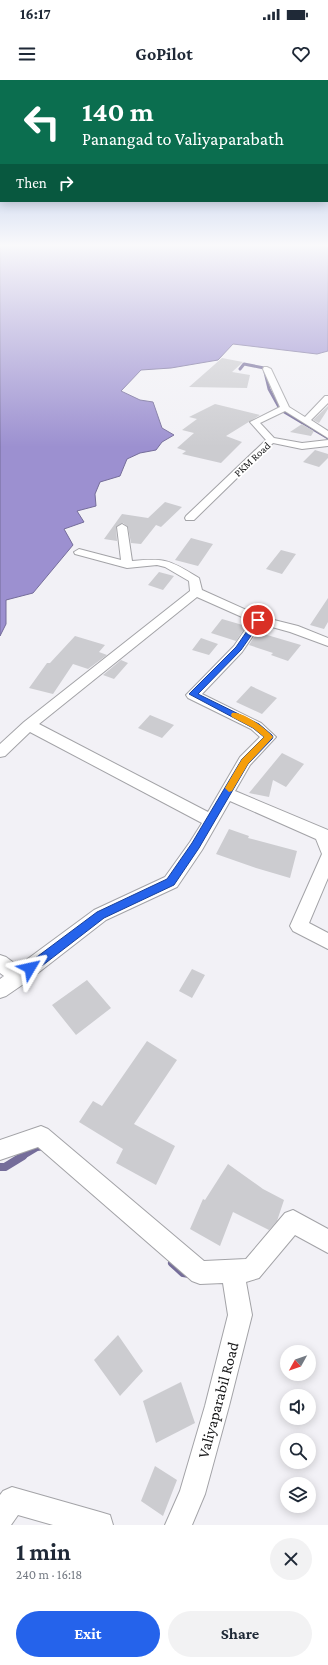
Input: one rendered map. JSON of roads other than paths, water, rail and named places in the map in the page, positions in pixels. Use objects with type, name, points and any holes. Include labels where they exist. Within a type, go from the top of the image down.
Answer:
[{"type":"street","points":[[267,369],[285,408],[328,435]]},
{"type":"street","points":[[305,421],[328,398]]},
{"type":"street","points":[[271,440],[254,422],[285,408]]},
{"type":"street","name":"PKM Road","points":[[190,518],[271,440],[302,446],[328,443]]},
{"type":"street","points":[[122,527],[127,565]]},
{"type":"street","points":[[79,552],[127,565],[157,562],[168,564],[195,580],[196,592]]},
{"type":"street","points":[[196,592],[258,620],[294,629],[328,642]]},
{"type":"street","points":[[0,752],[29,725],[196,592]]},
{"type":"street","points":[[0,990],[100,915],[171,882],[196,846],[245,761],[269,737],[256,726],[193,694],[238,649],[258,620]]},
{"type":"street","points":[[29,725],[210,820]]},
{"type":"street","points":[[226,793],[323,835],[328,850]]},
{"type":"street","points":[[328,859],[299,926],[328,941]]},
{"type":"street","points":[[0,963],[19,976]]},
{"type":"street","points":[[0,1150],[41,1136],[200,1273],[251,1270],[293,1221],[328,1242]]},
{"type":"street","name":"Valiyaparabil Road","points":[[178,1525],[192,1494],[217,1406],[240,1315],[233,1272]]},
{"type":"street","points":[[0,1518],[12,1500],[100,1525]]},
{"type":"waterway","points":[[240,369],[244,364],[264,368],[269,389],[279,407]]},
{"type":"waterway","points":[[281,410],[328,438]]},
{"type":"waterway","points":[[22,1157],[37,1148],[46,1147]]},
{"type":"waterway","points":[[0,1167],[5,1167],[23,1156]]},
{"type":"waterway","points":[[172,1263],[183,1273],[189,1274]]}]
